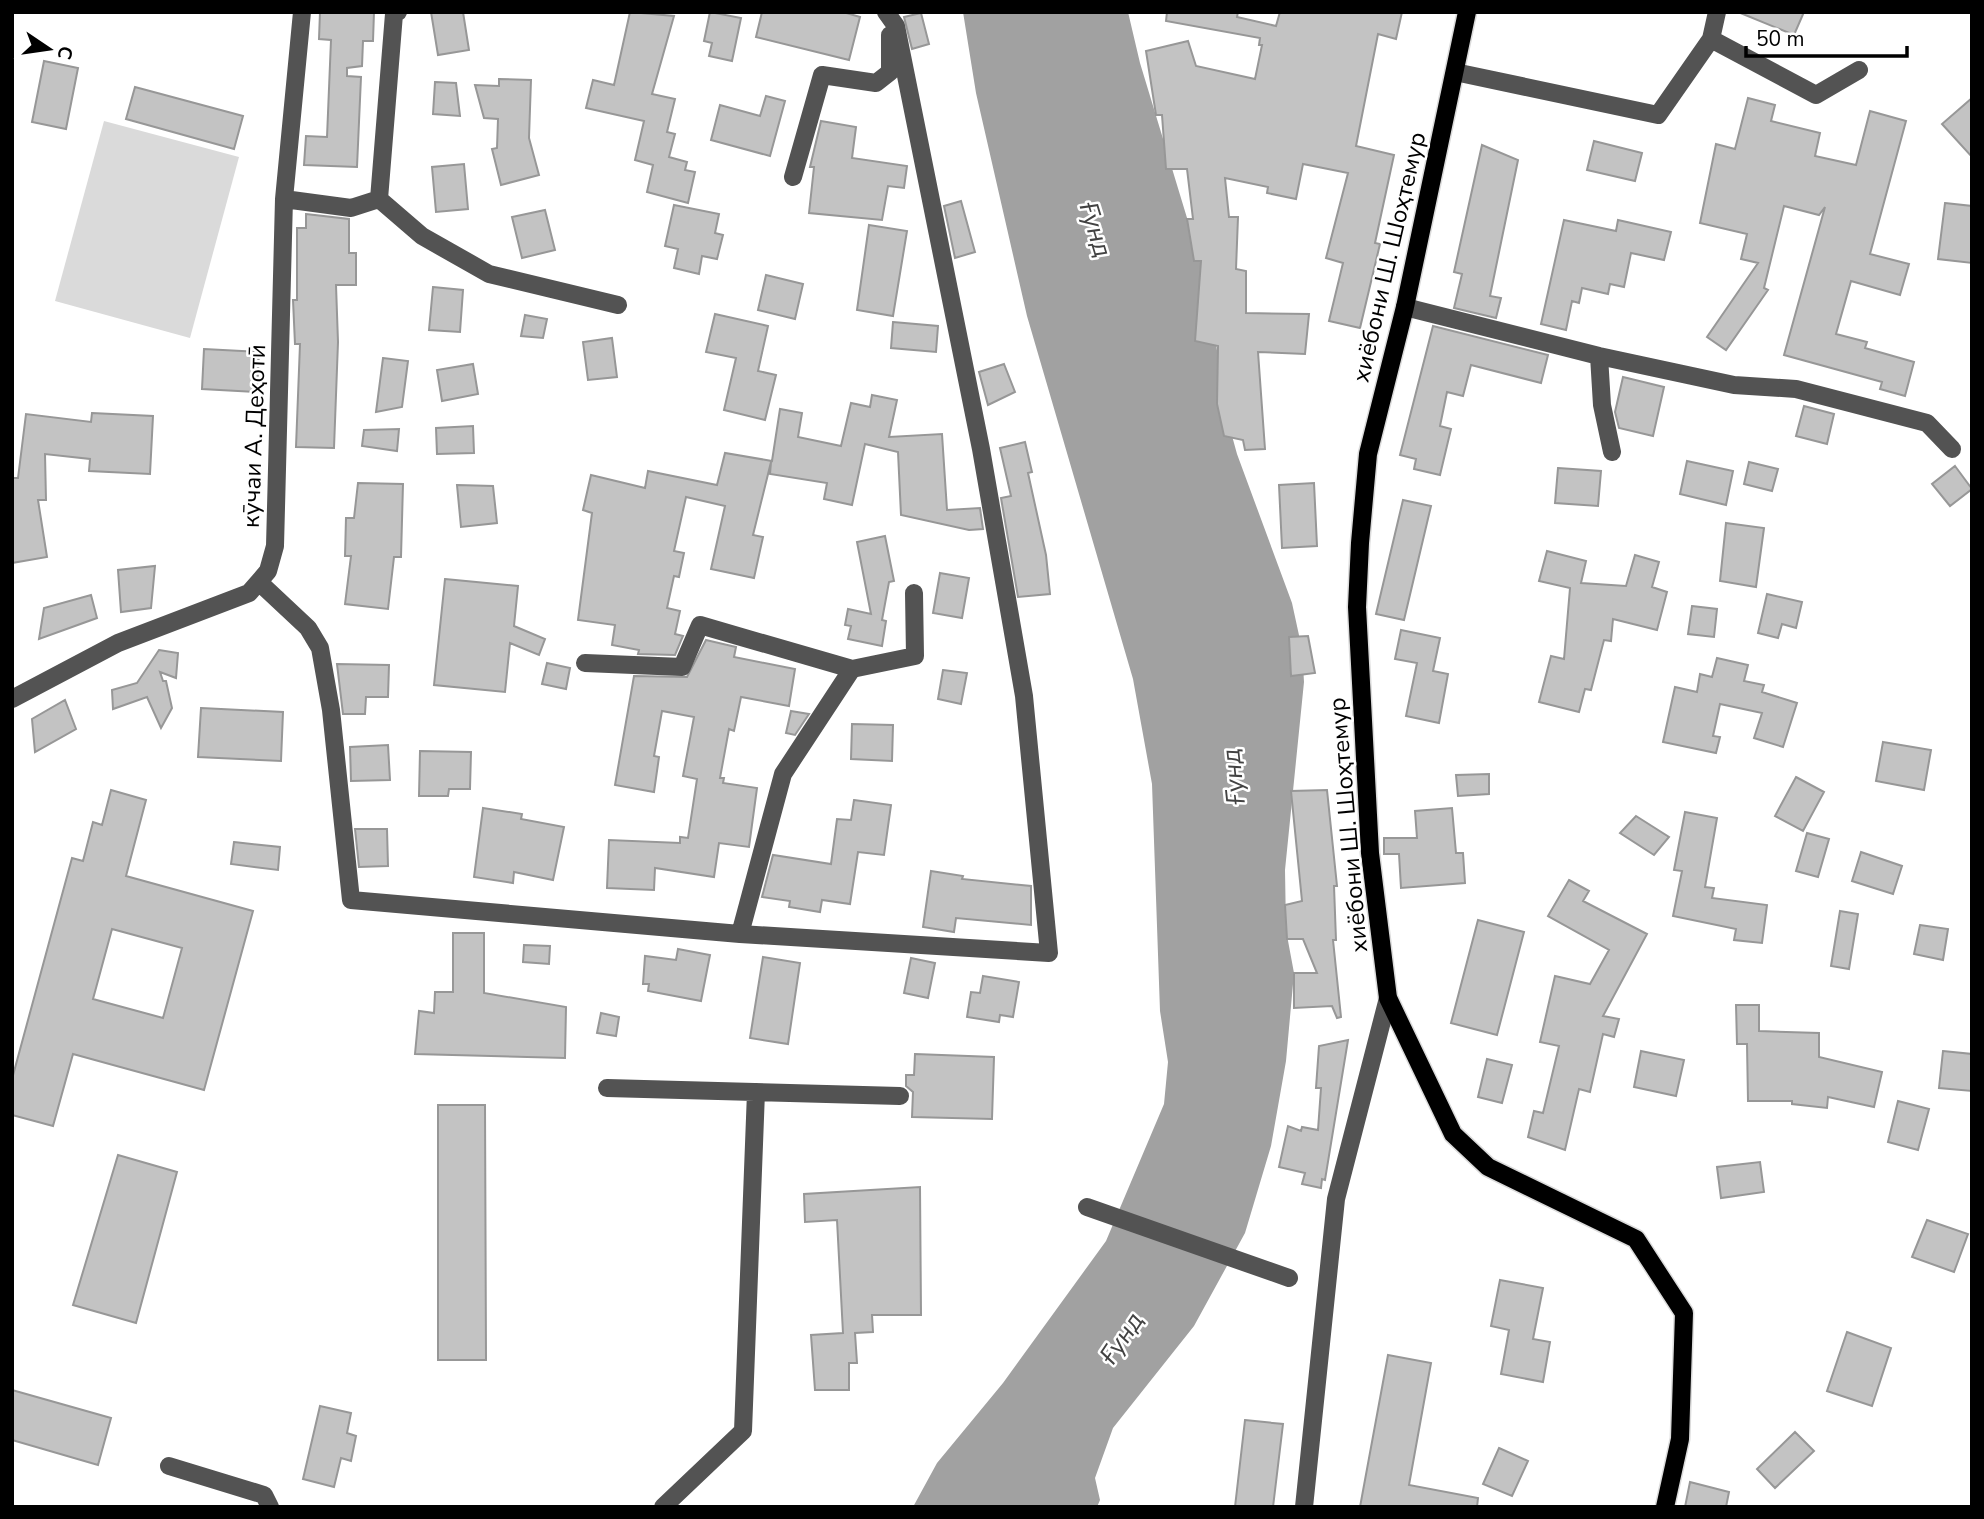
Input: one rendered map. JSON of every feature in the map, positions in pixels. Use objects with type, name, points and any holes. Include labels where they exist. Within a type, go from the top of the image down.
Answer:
[{"type":"main road","name":"хиёбони Ш. Шоҳтемур","points":[[1467,12],[1405,307],[1368,454],[1357,607],[1370,853],[1388,998],[1453,1134],[1488,1167],[1636,1239],[1684,1313],[1680,1439],[1665,1507]]},
{"type":"street","name":"кӯчаи А. Деҳотӣ","points":[[260,583],[268,571],[275,546],[284,199],[302,12]]},
{"type":"street","points":[[379,199],[394,14],[398,12]]},
{"type":"street","points":[[1455,72],[1658,115],[1711,39],[1717,12]]},
{"type":"street","points":[[793,177],[822,75],[876,83],[890,72],[891,19]]},
{"type":"street","points":[[12,699],[118,643],[249,593],[260,583],[308,628],[320,648],[330,698],[351,900],[740,934],[1049,953],[1022,683],[981,449],[891,19]]},
{"type":"street","points":[[1711,39],[1816,95],[1859,70]]},
{"type":"street","points":[[284,199],[351,208],[379,199]]},
{"type":"street","points":[[379,199],[422,236],[489,274],[618,305]]},
{"type":"street","points":[[1405,307],[1599,356],[1734,385],[1796,389],[1927,424],[1952,449]]},
{"type":"street","points":[[1599,356],[1602,405],[1612,452]]},
{"type":"street","points":[[585,663],[682,667],[700,625],[852,669],[915,656],[914,593]]},
{"type":"street","points":[[740,934],[783,774],[852,669]]},
{"type":"street","points":[[1304,1507],[1336,1199],[1388,998]]},
{"type":"street","points":[[607,1088],[900,1096]]},
{"type":"street","points":[[663,1507],[743,1431],[756,1092]]},
{"type":"street","points":[[1087,1207],[1289,1278]]},
{"type":"street","points":[[169,1466],[264,1495],[270,1507]]},
{"type":"shaded area","points":[[104,121],[239,157],[190,338],[55,301]]},
{"type":"water","name":"Ғунд","points":[[963,12],[1128,12],[1140,63],[1201,264],[1213,316],[1223,403],[1237,454],[1292,603],[1302,649],[1304,682],[1285,870],[1286,930],[1294,973],[1286,1061],[1271,1146],[1245,1233],[1194,1326],[1113,1428],[1095,1478],[1100,1500],[1097,1507],[913,1507],[937,1463],[1003,1383],[1106,1241],[1164,1104],[1168,1062],[1160,1011],[1152,784],[1133,679],[1027,316],[976,93]]},
{"type":"building","points":[[320,12],[374,12],[373,41],[363,41],[362,66],[347,68],[347,76],[361,77],[357,167],[304,165],[306,136],[327,137],[331,40],[319,39]]},
{"type":"building","points":[[431,12],[463,12],[469,50],[438,55]]},
{"type":"building","points":[[630,12],[674,16],[652,94],[675,99],[667,132],[675,134],[669,157],[687,162],[685,170],[695,172],[688,203],[647,192],[653,165],[635,160],[644,121],[586,108],[593,80],[614,85]]},
{"type":"building","points":[[710,12],[741,18],[732,61],[709,56],[712,43],[704,41]]},
{"type":"building","points":[[762,12],[843,12],[860,17],[849,60],[756,37]]},
{"type":"building","points":[[1167,12],[1238,12],[1237,17],[1276,26],[1280,12],[1402,12],[1396,39],[1378,34],[1356,146],[1394,155],[1375,243],[1380,244],[1360,328],[1329,321],[1343,263],[1326,258],[1348,173],[1303,164],[1296,199],[1267,193],[1268,187],[1225,178],[1229,217],[1238,217],[1236,269],[1246,271],[1246,313],[1309,314],[1305,354],[1258,352],[1265,449],[1245,450],[1243,440],[1224,436],[1217,404],[1218,346],[1195,341],[1201,261],[1194,261],[1187,219],[1193,219],[1187,169],[1166,169],[1162,115],[1156,115],[1146,51],[1188,41],[1196,66],[1255,79],[1262,45],[1259,45],[1260,38],[1166,21]]},
{"type":"building","points":[[1738,12],[1804,12],[1794,35]]},
{"type":"building","points":[[921,13],[929,44],[912,49],[904,17]]},
{"type":"building","points":[[44,61],[78,68],[66,129],[32,122]]},
{"type":"building","points":[[499,79],[531,80],[529,138],[539,175],[501,185],[492,149],[497,148],[498,119],[484,118],[475,85],[499,86]]},
{"type":"building","points":[[435,82],[456,83],[460,116],[433,114]]},
{"type":"building","points":[[135,87],[243,116],[234,149],[126,119]]},
{"type":"building","points":[[766,96],[785,101],[770,156],[711,140],[720,105],[760,116]]},
{"type":"building","points":[[1748,98],[1775,105],[1771,121],[1820,133],[1815,156],[1856,165],[1870,111],[1906,121],[1870,254],[1909,264],[1900,295],[1851,281],[1836,334],[1867,342],[1865,348],[1914,362],[1905,396],[1880,389],[1882,382],[1784,355],[1825,207],[1819,215],[1784,206],[1764,288],[1768,290],[1726,350],[1707,337],[1758,263],[1741,259],[1747,234],[1700,223],[1716,144],[1735,149]]},
{"type":"building","points":[[1972,98],[1972,157],[1942,124]]},
{"type":"building","points":[[821,121],[856,127],[852,158],[907,166],[904,188],[888,186],[882,220],[809,213],[814,167],[810,167]]},
{"type":"building","points":[[1594,141],[1642,153],[1635,181],[1587,170]]},
{"type":"building","points":[[1482,145],[1518,160],[1490,296],[1501,298],[1496,318],[1454,308],[1462,274],[1454,272]]},
{"type":"building","points":[[464,164],[468,209],[436,212],[432,167]]},
{"type":"building","points":[[961,201],[975,252],[955,258],[944,206]]},
{"type":"building","points":[[1945,203],[1972,206],[1972,263],[1938,259]]},
{"type":"building","points":[[674,205],[719,214],[715,233],[723,235],[717,259],[702,256],[699,274],[674,268],[678,249],[665,246]]},
{"type":"building","points":[[545,210],[555,250],[522,258],[512,217]]},
{"type":"building","points":[[306,214],[349,219],[349,253],[356,253],[356,285],[336,285],[338,342],[334,448],[296,447],[300,344],[295,344],[293,300],[297,300],[297,228],[306,228]]},
{"type":"building","points":[[1564,220],[1616,231],[1618,220],[1671,232],[1664,260],[1631,253],[1624,287],[1610,284],[1608,294],[1582,288],[1579,303],[1572,301],[1566,330],[1541,324]]},
{"type":"building","points":[[869,225],[907,231],[893,316],[857,310]]},
{"type":"building","points":[[766,275],[803,284],[795,319],[758,310]]},
{"type":"building","points":[[433,287],[463,290],[460,332],[429,330]]},
{"type":"building","points":[[715,314],[768,326],[758,371],[776,375],[765,420],[724,410],[736,358],[706,352]]},
{"type":"building","points":[[525,315],[547,319],[543,338],[521,336]]},
{"type":"building","points":[[893,322],[938,326],[936,352],[891,348]]},
{"type":"building","points":[[1433,326],[1548,355],[1541,383],[1471,365],[1463,396],[1447,392],[1440,426],[1451,429],[1440,475],[1414,469],[1416,459],[1400,455]]},
{"type":"building","points":[[612,338],[617,377],[588,380],[583,342]]},
{"type":"building","points":[[204,349],[259,352],[257,392],[202,389]]},
{"type":"building","points":[[383,358],[408,361],[402,407],[376,412]]},
{"type":"building","points":[[473,364],[478,394],[442,401],[437,370]]},
{"type":"building","points":[[1004,364],[1015,392],[988,405],[979,372]]},
{"type":"building","points":[[1623,377],[1664,387],[1653,436],[1619,428],[1615,412]]},
{"type":"building","points":[[872,395],[897,400],[889,437],[942,434],[947,510],[980,508],[983,529],[969,530],[901,515],[898,452],[865,444],[852,505],[824,499],[827,483],[770,474],[771,462],[753,535],[763,537],[754,578],[711,569],[725,506],[686,497],[674,551],[684,553],[679,577],[674,576],[667,608],[680,611],[675,634],[683,636],[675,655],[638,654],[639,650],[612,645],[615,625],[578,620],[592,513],[583,510],[591,475],[645,488],[648,471],[717,485],[725,453],[772,461],[780,409],[802,413],[798,437],[841,446],[851,403],[870,407]]},
{"type":"building","points":[[1804,406],[1834,414],[1827,444],[1796,436]]},
{"type":"building","points":[[92,413],[153,416],[150,474],[89,471],[90,459],[45,454],[46,500],[38,500],[47,557],[12,563],[12,478],[18,478],[26,414],[91,422]]},
{"type":"building","points":[[473,426],[474,453],[437,454],[436,428]]},
{"type":"building","points":[[399,429],[397,451],[362,446],[364,430]]},
{"type":"building","points":[[1025,442],[1032,472],[1028,473],[1046,555],[1050,594],[1018,597],[1001,498],[1011,496],[1000,448]]},
{"type":"building","points":[[1687,461],[1733,471],[1726,505],[1680,494]]},
{"type":"building","points":[[1749,462],[1778,469],[1772,491],[1744,484]]},
{"type":"building","points":[[1955,466],[1972,489],[1950,506],[1932,484]]},
{"type":"building","points":[[1558,468],[1601,471],[1598,506],[1555,503]]},
{"type":"building","points":[[358,483],[403,484],[401,557],[394,557],[388,609],[345,604],[351,556],[345,556],[346,518],[354,518]]},
{"type":"building","points":[[1314,483],[1317,546],[1282,548],[1279,485]]},
{"type":"building","points":[[457,485],[493,486],[497,523],[461,527]]},
{"type":"building","points":[[1403,500],[1431,506],[1404,620],[1376,614]]},
{"type":"building","points":[[1726,523],[1764,528],[1756,587],[1720,581]]},
{"type":"building","points":[[885,536],[894,581],[889,582],[882,620],[886,621],[882,646],[848,639],[851,626],[845,625],[848,609],[871,614],[857,542]]},
{"type":"building","points":[[1547,551],[1586,561],[1581,583],[1626,586],[1635,555],[1659,562],[1652,587],[1667,592],[1657,630],[1613,619],[1611,641],[1604,640],[1591,690],[1585,689],[1579,712],[1539,702],[1551,656],[1564,659],[1570,588],[1539,581]]},
{"type":"building","points":[[155,566],[151,608],[121,612],[118,570]]},
{"type":"building","points":[[940,573],[969,578],[962,618],[933,613]]},
{"type":"building","points":[[445,579],[518,586],[514,626],[545,639],[539,655],[510,643],[505,692],[434,685]]},
{"type":"building","points":[[1767,594],[1802,602],[1796,628],[1782,624],[1778,638],[1758,633]]},
{"type":"building","points":[[91,595],[97,618],[39,639],[44,608]]},
{"type":"building","points":[[1692,606],[1717,609],[1714,637],[1688,634]]},
{"type":"building","points":[[1401,630],[1440,638],[1433,671],[1448,674],[1439,723],[1406,716],[1417,663],[1395,659]]},
{"type":"building","points":[[1308,636],[1315,673],[1291,676],[1289,637]]},
{"type":"building","points":[[706,640],[736,647],[734,657],[795,669],[789,706],[741,697],[734,731],[729,729],[720,778],[724,778],[723,783],[757,788],[749,847],[719,843],[714,877],[655,868],[654,890],[607,888],[609,840],[680,843],[680,837],[688,838],[697,779],[683,776],[694,717],[662,711],[654,756],[659,757],[654,792],[615,785],[634,676],[687,677]]},
{"type":"building","points":[[159,650],[178,653],[176,678],[160,672],[163,681],[166,681],[172,708],[161,728],[147,697],[113,709],[112,690],[137,683]]},
{"type":"building","points":[[1717,658],[1748,665],[1744,681],[1764,685],[1762,692],[1797,703],[1783,747],[1754,738],[1762,713],[1720,704],[1713,736],[1720,737],[1716,753],[1663,742],[1675,687],[1697,692],[1700,674],[1712,677]]},
{"type":"building","points":[[547,663],[570,668],[566,689],[542,684]]},
{"type":"building","points":[[337,664],[389,665],[388,697],[366,697],[365,714],[343,714]]},
{"type":"building","points":[[943,670],[967,673],[961,704],[938,699]]},
{"type":"building","points":[[65,700],[76,729],[35,752],[32,719]]},
{"type":"building","points":[[201,708],[283,712],[281,761],[198,757]]},
{"type":"building","points":[[791,711],[809,714],[795,735],[786,733]]},
{"type":"building","points":[[852,724],[893,725],[892,761],[851,759]]},
{"type":"building","points":[[1883,742],[1931,750],[1924,790],[1876,781]]},
{"type":"building","points":[[388,745],[390,780],[351,781],[350,747]]},
{"type":"building","points":[[420,751],[471,752],[470,789],[449,789],[448,796],[419,796]]},
{"type":"building","points":[[1489,774],[1489,794],[1458,796],[1456,775]]},
{"type":"building","points":[[1796,777],[1824,792],[1803,831],[1775,816]]},
{"type":"building","points":[[111,790],[146,800],[126,876],[253,911],[204,1090],[73,1054],[53,1126],[12,1115],[12,1079],[72,858],[83,861],[93,822],[102,825]],"holes":[[[112,929],[182,948],[163,1018],[93,999]]]},
{"type":"building","points":[[1327,790],[1337,886],[1334,886],[1336,940],[1333,940],[1341,1017],[1337,1018],[1332,1006],[1294,1008],[1294,973],[1317,973],[1303,939],[1287,939],[1285,905],[1302,901],[1291,791]]},
{"type":"building","points":[[854,800],[891,805],[884,855],[858,852],[850,904],[822,900],[820,912],[789,907],[790,901],[762,897],[773,855],[831,864],[837,819],[851,820]]},
{"type":"building","points":[[483,808],[522,814],[521,819],[564,827],[553,880],[514,872],[513,883],[474,877]]},
{"type":"building","points":[[1452,808],[1456,853],[1463,853],[1465,883],[1401,888],[1399,854],[1384,854],[1384,838],[1417,838],[1415,811]]},
{"type":"building","points":[[1685,812],[1717,818],[1705,887],[1714,888],[1712,898],[1767,905],[1762,943],[1734,940],[1736,929],[1673,916],[1682,871],[1674,870]]},
{"type":"building","points":[[1636,816],[1669,837],[1654,855],[1620,833]]},
{"type":"building","points":[[355,829],[387,829],[388,866],[359,867]]},
{"type":"building","points":[[1807,833],[1829,839],[1818,877],[1796,871]]},
{"type":"building","points":[[234,842],[280,847],[278,870],[231,864]]},
{"type":"building","points":[[1861,852],[1902,866],[1893,894],[1852,881]]},
{"type":"building","points":[[931,871],[963,876],[962,879],[1031,886],[1031,925],[956,918],[954,932],[923,927]]},
{"type":"building","points":[[1569,880],[1589,891],[1583,901],[1647,934],[1603,1016],[1619,1019],[1614,1037],[1603,1034],[1590,1092],[1579,1089],[1565,1150],[1528,1137],[1534,1111],[1543,1113],[1559,1046],[1540,1042],[1555,976],[1590,984],[1609,950],[1548,916]]},
{"type":"building","points":[[1840,911],[1858,914],[1849,969],[1831,966]]},
{"type":"building","points":[[1478,920],[1524,932],[1497,1035],[1451,1023]]},
{"type":"building","points":[[1920,925],[1948,929],[1943,960],[1914,954]]},
{"type":"building","points":[[453,933],[484,933],[484,993],[566,1007],[565,1058],[415,1054],[419,1011],[434,1013],[435,992],[453,992]]},
{"type":"building","points":[[524,945],[550,946],[549,964],[523,962]]},
{"type":"building","points":[[678,949],[710,955],[701,1001],[648,991],[649,984],[643,984],[645,956],[676,960]]},
{"type":"building","points":[[763,957],[800,963],[788,1044],[750,1038]]},
{"type":"building","points":[[911,958],[935,963],[928,998],[904,993]]},
{"type":"building","points":[[983,976],[1019,982],[1013,1017],[1000,1015],[999,1022],[967,1017],[971,992],[980,993]]},
{"type":"building","points":[[1736,1005],[1759,1005],[1759,1031],[1819,1033],[1819,1057],[1882,1072],[1874,1107],[1828,1097],[1827,1108],[1792,1104],[1792,1101],[1748,1101],[1747,1044],[1737,1044]]},
{"type":"building","points":[[601,1013],[619,1017],[616,1036],[597,1033]]},
{"type":"building","points":[[1348,1040],[1325,1180],[1322,1179],[1321,1188],[1302,1184],[1305,1173],[1279,1167],[1288,1126],[1301,1131],[1302,1127],[1318,1130],[1321,1088],[1316,1088],[1319,1046]]},
{"type":"building","points":[[1641,1051],[1684,1060],[1676,1096],[1634,1087]]},
{"type":"building","points":[[1943,1051],[1972,1054],[1972,1091],[1939,1088]]},
{"type":"building","points":[[915,1054],[994,1057],[992,1119],[912,1117],[913,1092],[906,1086],[906,1075],[914,1075]]},
{"type":"building","points":[[1487,1059],[1512,1065],[1502,1103],[1478,1097]]},
{"type":"building","points":[[1898,1101],[1929,1109],[1918,1150],[1888,1142]]},
{"type":"building","points":[[438,1105],[485,1105],[486,1360],[438,1360]]},
{"type":"building","points":[[118,1155],[177,1172],[136,1323],[73,1305]]},
{"type":"building","points":[[1760,1162],[1764,1192],[1721,1198],[1717,1167]]},
{"type":"building","points":[[920,1187],[921,1315],[872,1315],[873,1332],[855,1333],[857,1363],[849,1363],[849,1390],[815,1390],[811,1335],[843,1333],[837,1220],[805,1222],[804,1194]]},
{"type":"building","points":[[1927,1220],[1968,1234],[1954,1272],[1912,1257]]},
{"type":"building","points":[[1500,1280],[1543,1288],[1533,1339],[1550,1342],[1543,1382],[1501,1374],[1509,1330],[1491,1326]]},
{"type":"building","points":[[1847,1332],[1891,1348],[1872,1406],[1827,1391]]},
{"type":"building","points":[[1388,1355],[1431,1363],[1409,1485],[1478,1498],[1477,1507],[1360,1507]]},
{"type":"building","points":[[12,1390],[111,1418],[98,1465],[12,1440]]},
{"type":"building","points":[[320,1406],[351,1413],[347,1433],[356,1436],[351,1461],[341,1458],[334,1487],[303,1479]]},
{"type":"building","points":[[1245,1420],[1283,1424],[1273,1507],[1235,1507]]},
{"type":"building","points":[[1795,1432],[1814,1451],[1775,1488],[1757,1469]]},
{"type":"building","points":[[1499,1448],[1528,1461],[1512,1496],[1483,1484]]},
{"type":"building","points":[[1690,1482],[1729,1492],[1726,1507],[1685,1507]]}]
